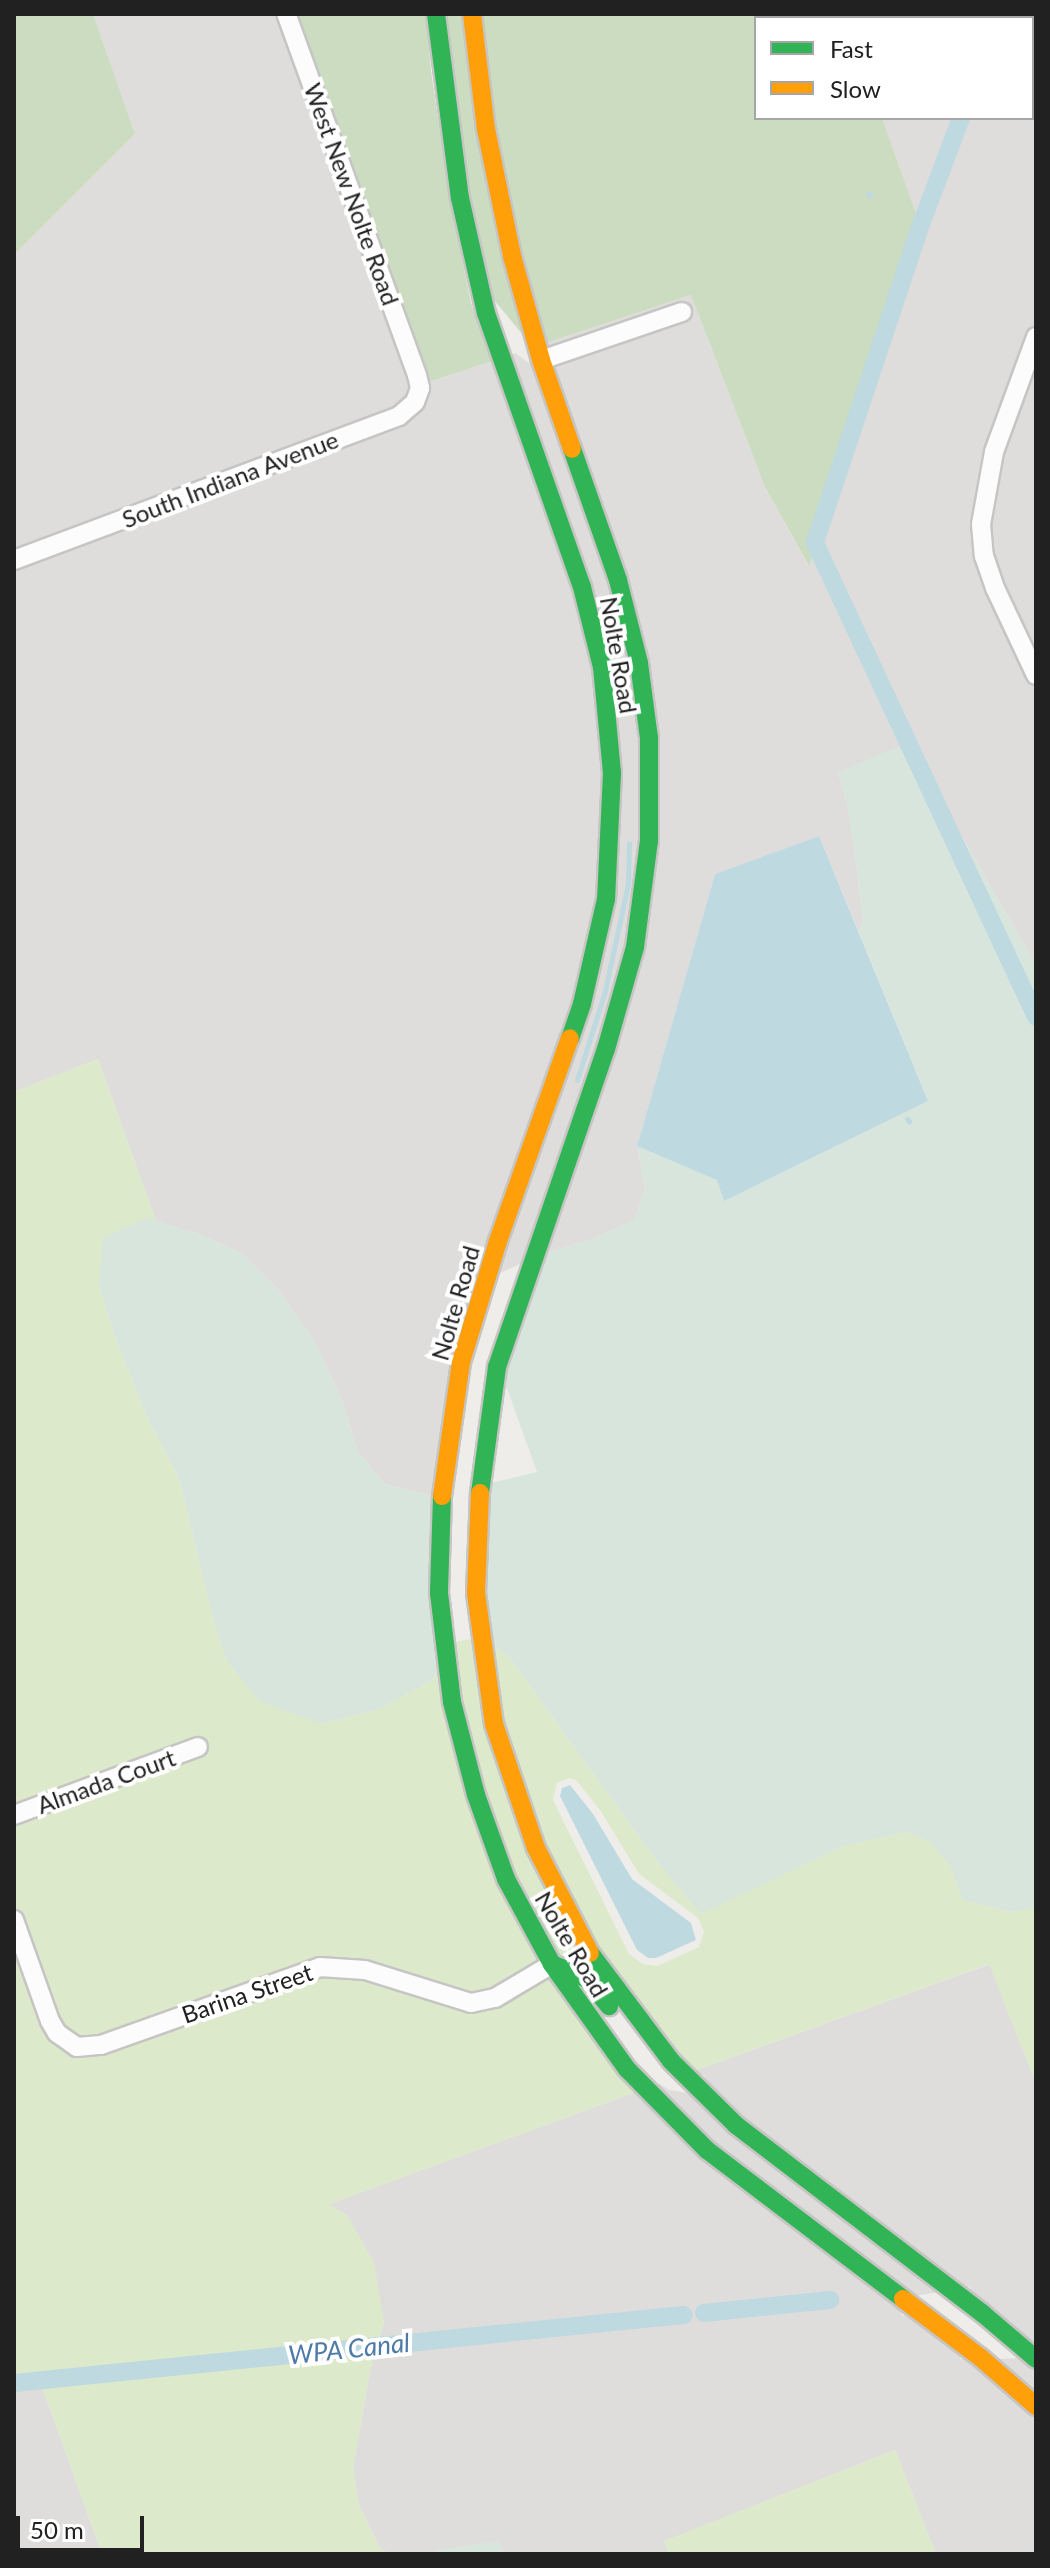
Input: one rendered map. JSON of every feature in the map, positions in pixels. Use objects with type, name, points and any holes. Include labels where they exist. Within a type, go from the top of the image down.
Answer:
[{"type":"street","name":"West New Nolte Road","points":[[286,14],[417,375]]},
{"type":"street","name":"Nolte Road","points":[[436,14],[440,69],[460,198],[485,304],[582,587],[602,667],[612,773],[606,899],[582,1004],[498,1241],[461,1362],[443,1478],[439,1593],[452,1702],[476,1795],[506,1879],[552,1964],[627,2069],[707,2150],[970,2350],[1036,2406]]},
{"type":"street","name":"Nolte Road","points":[[472,14],[486,129],[512,256],[541,360],[618,580],[639,663],[649,738],[649,841],[635,947],[606,1049],[497,1367],[479,1498],[476,1593],[494,1724],[536,1848],[593,1959],[631,2011],[694,2084],[767,2150],[962,2297],[1031,2354]]},
{"type":"street","points":[[485,304],[506,331],[541,360],[682,312]]},
{"type":"street","points":[[1036,337],[994,452],[981,524],[984,556],[995,588],[1036,675]]},
{"type":"street","name":"South Indiana Avenue","points":[[14,560],[399,416],[415,402],[420,388],[417,375]]},
{"type":"street","name":"Almada Court","points":[[14,1815],[198,1747]]},
{"type":"street","name":"Barina Street","points":[[14,1920],[50,2021],[67,2043],[77,2047],[114,2041],[320,1967],[365,1970],[471,2003],[495,1998],[552,1964]]},
{"type":"street","points":[[552,1964],[561,1965],[587,1979],[672,2082],[694,2084]]},
{"type":"street","points":[[911,2306],[962,2297]]},
{"type":"street","points":[[970,2350],[1031,2354]]},
{"type":"shaded area","points":[[93,14],[291,14],[418,386],[492,361],[573,590],[592,669],[602,774],[596,899],[573,1003],[432,1496],[385,1484],[358,1452],[342,1400],[314,1340],[276,1287],[242,1254],[202,1235],[156,1221],[98,1059],[14,1092],[14,255],[135,134]]},
{"type":"shaded area","points":[[1036,14],[1036,965],[909,745],[838,772],[849,811],[858,878],[863,920],[859,932],[819,836],[715,874],[637,1146],[645,1187],[635,1220],[588,1241],[545,1253],[615,1051],[659,738],[546,343],[691,295],[765,487],[808,565],[918,219],[883,120],[1034,120],[1034,16],[846,16]]},
{"type":"shaded area","points":[[515,353],[532,365],[608,583],[630,666],[640,740],[640,841],[625,946],[596,1047],[522,1263],[498,1274],[549,1128],[622,773],[511,355]]},
{"type":"shaded area","points":[[908,743],[1036,965],[1036,1906],[1013,1912],[963,1900],[951,1867],[930,1842],[908,1832],[843,1846],[701,1914],[656,1860],[510,1658],[493,1645],[485,1592],[491,1483],[537,1472],[505,1383],[507,1368],[545,1253],[588,1241],[635,1220],[645,1187],[637,1146],[718,1180],[725,1200],[928,1101],[859,932],[863,920],[858,878],[849,811],[838,772]]},
{"type":"shaded area","points":[[147,1218],[202,1235],[242,1254],[276,1287],[314,1340],[342,1400],[358,1452],[385,1484],[432,1496],[439,1670],[432,1680],[379,1709],[321,1724],[260,1701],[227,1661],[215,1626],[179,1478],[147,1417],[115,1337],[99,1285],[103,1238]]},
{"type":"shaded area","points":[[990,1964],[1036,2084],[1036,2346],[1035,2341],[1030,2341],[971,2292],[970,2287],[965,2288],[743,2118],[704,2081],[705,2076],[694,2071]]},
{"type":"shaded area","points":[[656,2085],[669,2090],[689,2093],[939,2292],[914,2296],[714,2143]]},
{"type":"shaded area","points":[[636,2092],[901,2311],[902,2316],[908,2315],[960,2355],[960,2359],[966,2359],[1036,2419],[1036,2554],[936,2554],[895,2450],[665,2541],[669,2554],[505,2554],[498,2541],[431,2554],[389,2554],[380,2548],[359,2505],[353,2468],[370,2371],[384,2322],[329,2204]]},
{"type":"shaded area","points":[[1021,2358],[1036,2371],[1036,2394],[996,2359]]},
{"type":"shaded area","points":[[39,2378],[102,2554],[14,2554],[14,2380]]},
{"type":"shaded area","points":[[499,2541],[505,2554],[431,2554],[437,2550]]},
{"type":"green space","points":[[14,14],[93,14],[135,134],[14,255]]},
{"type":"green space","points":[[291,14],[426,14],[450,200],[471,303],[492,361],[417,386]]},
{"type":"green space","points":[[446,14],[462,14],[523,335],[494,300],[469,196]]},
{"type":"green space","points":[[482,14],[846,14],[754,16],[754,120],[883,120],[918,219],[809,566],[765,487],[691,295],[546,343],[521,253],[495,127]]},
{"type":"green space","points":[[98,1059],[156,1221],[147,1219],[99,1285],[115,1337],[147,1417],[179,1478],[215,1626],[227,1661],[321,1724],[379,1709],[432,1680],[439,1670],[545,1973],[636,2092],[329,2204],[347,2215],[374,2262],[384,2322],[370,2371],[353,2468],[359,2505],[380,2548],[389,2554],[102,2554],[39,2378],[14,2380],[14,1092]]},
{"type":"green space","points":[[472,1639],[589,1969],[558,1956],[515,1875],[485,1792],[462,1700],[455,1642]]},
{"type":"green space","points":[[493,1645],[510,1658],[656,1860],[701,1913],[843,1846],[908,1832],[930,1842],[952,1867],[963,1900],[1013,1912],[1036,1906],[1036,2084],[989,1964],[694,2071],[678,2055],[602,1954],[545,1845],[504,1722]],"holes":[[[569,1778],[576,1780],[600,1810],[639,1874],[698,1918],[704,1932],[699,1947],[657,1966],[643,1964],[629,1954],[553,1800],[557,1783]]]},
{"type":"green space","points":[[895,2450],[936,2554],[669,2554],[664,2541]]},
{"type":"water","points":[[819,836],[928,1101],[724,1201],[717,1180],[637,1146],[715,874]]},
{"type":"water","points":[[570,1785],[593,1814],[632,1879],[691,1923],[696,1940],[656,1958],[648,1958],[637,1950],[560,1796],[562,1788]]},
{"type":"waterway","points":[[960,120],[920,227],[815,543],[1036,1017]]},
{"type":"waterway","points":[[914,222],[920,227]]},
{"type":"waterway","points":[[577,1080],[605,991],[628,884],[629,843]]},
{"type":"waterway","name":"WPA Canal","points":[[704,2313],[830,2300]]},
{"type":"waterway","name":"WPA Canal","points":[[14,2383],[684,2315]]},
{"type":"traffic: fast","points":[[436,14],[460,198],[486,313],[582,587],[602,667],[612,773],[606,899],[582,1004],[570,1038]]},
{"type":"traffic: fast","points":[[480,1493],[497,1367],[606,1049],[635,947],[649,841],[649,738],[639,663],[618,580],[572,449]]},
{"type":"traffic: fast","points":[[442,1496],[439,1593],[452,1702],[476,1795],[506,1879],[552,1964],[627,2069],[707,2150],[903,2299]]},
{"type":"traffic: fast","points":[[590,1953],[671,2061],[736,2125],[982,2313],[1036,2359]]},
{"type":"traffic: fast","points":[[552,1964],[587,1979],[609,2006]]},
{"type":"traffic: slow","points":[[472,14],[486,129],[512,256],[541,360],[572,449]]},
{"type":"traffic: slow","points":[[442,1496],[461,1362],[498,1241],[570,1038]]},
{"type":"traffic: slow","points":[[480,1493],[476,1593],[494,1724],[536,1848],[590,1953]]},
{"type":"traffic: slow","points":[[903,2299],[981,2358],[1036,2406]]}]
